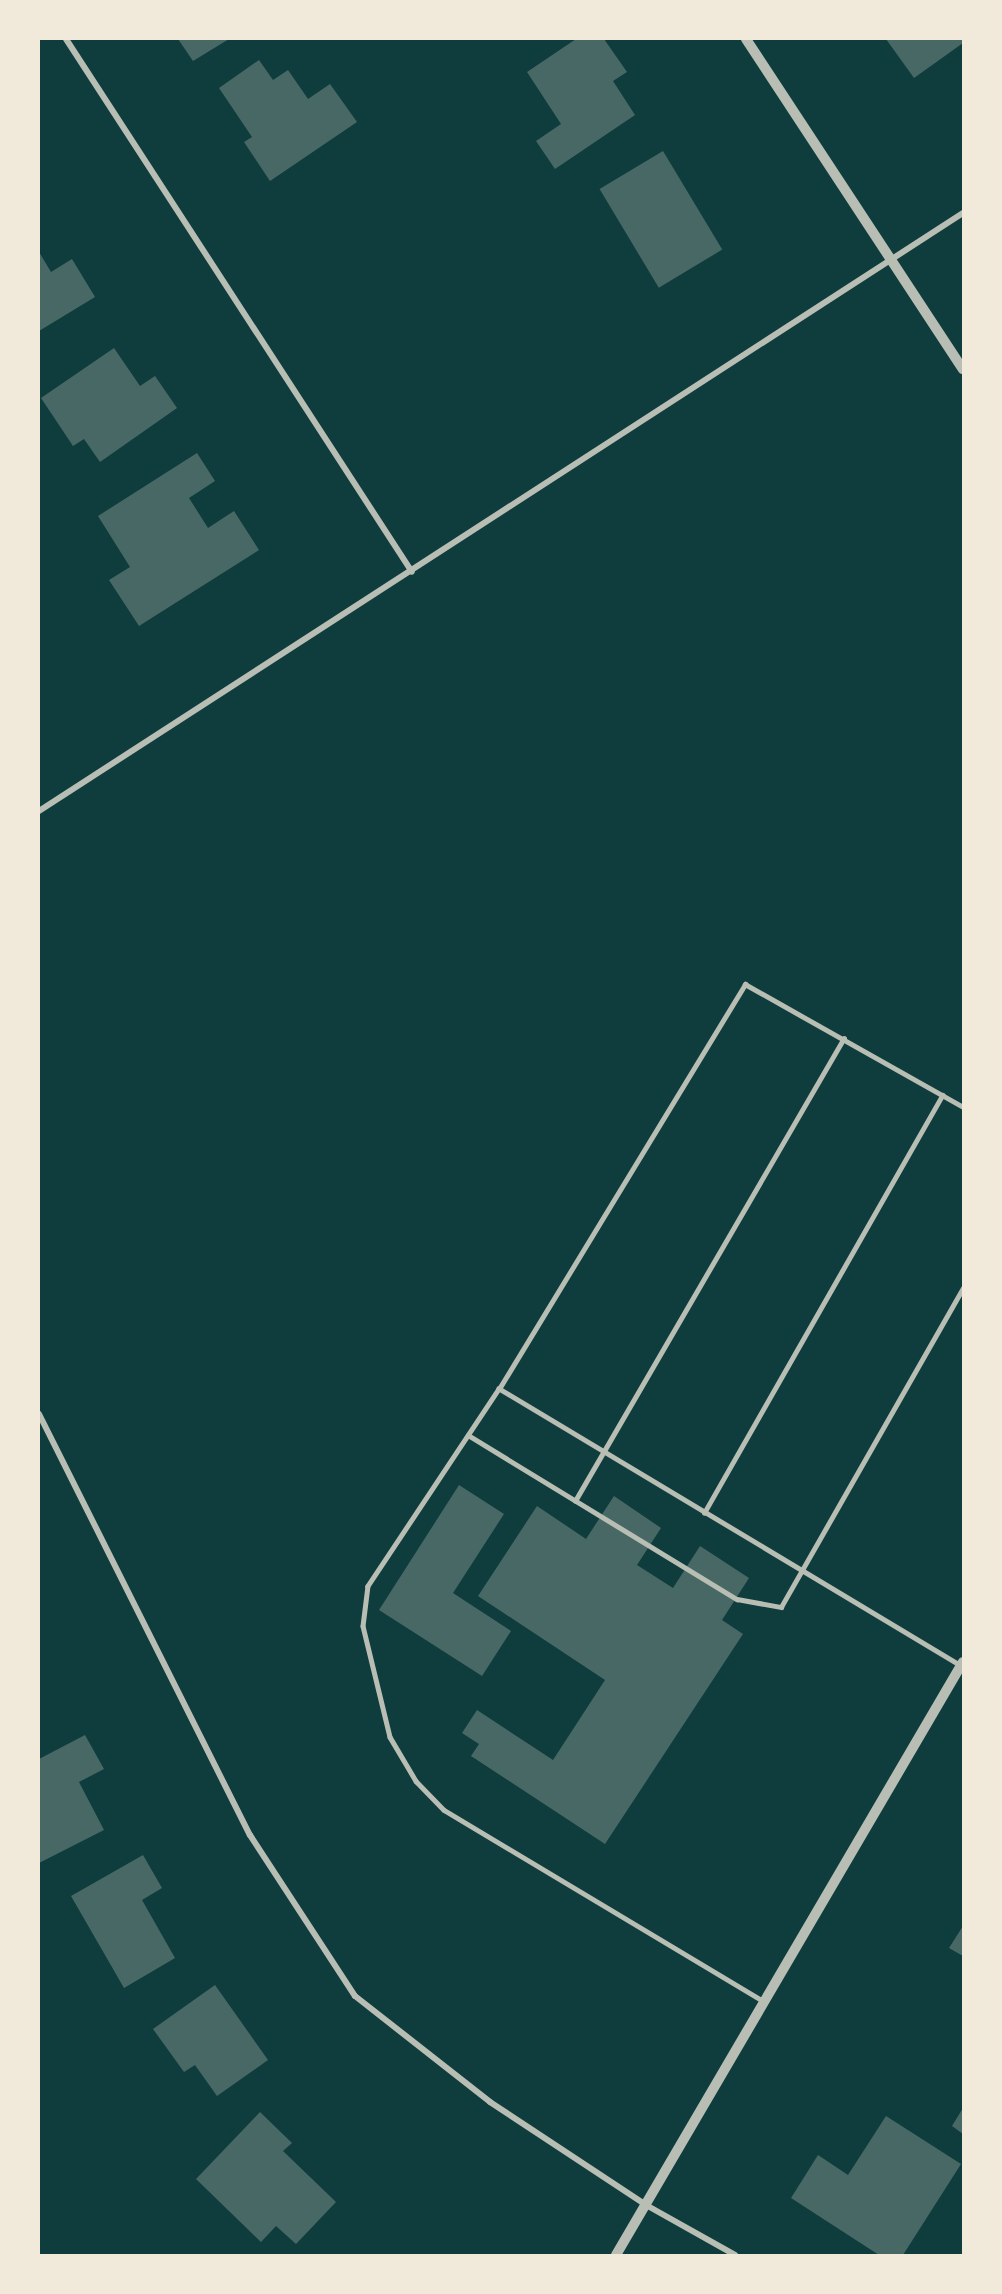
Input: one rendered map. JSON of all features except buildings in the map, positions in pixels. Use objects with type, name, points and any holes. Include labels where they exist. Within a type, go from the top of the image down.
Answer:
[{"type":"street","points":[[66,39],[412,572]]},
{"type":"street","points":[[746,39],[963,369]]},
{"type":"street","points":[[39,811],[412,572],[963,213]]},
{"type":"street","points":[[39,1414],[250,1835],[355,1996],[490,2102],[646,2205],[735,2255]]},
{"type":"street","points":[[616,2255],[962,1664]]},
{"type":"lane","points":[[765,2002],[444,1810],[416,1781],[390,1737],[363,1626],[368,1586],[499,1389],[745,984],[963,1107]]},
{"type":"lane","points":[[575,1501],[844,1038]]},
{"type":"lane","points":[[704,1513],[942,1095]]},
{"type":"lane","points":[[468,1436],[737,1599],[781,1607],[800,1570],[963,1288]]},
{"type":"lane","points":[[499,1389],[704,1513],[962,1664]]}]
